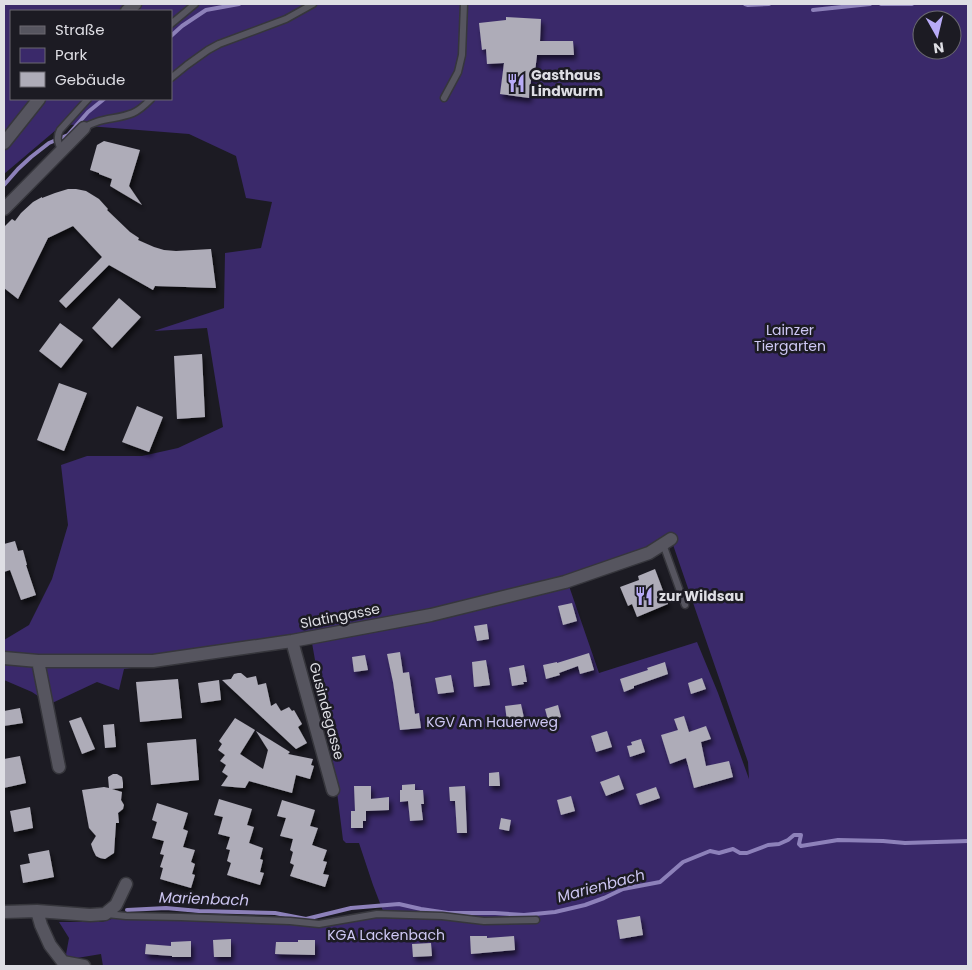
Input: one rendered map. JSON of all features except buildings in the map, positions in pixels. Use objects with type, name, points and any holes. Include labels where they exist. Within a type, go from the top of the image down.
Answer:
[{"type":"street","points":[[4,143],[38,100]]},
{"type":"street","points":[[4,209],[59,146],[84,128]]},
{"type":"street","name":"Slatingasse","points":[[4,658],[38,661],[154,661],[292,641],[431,614],[566,582],[649,553],[667,541]]},
{"type":"street","name":"Gusindegasse","points":[[292,641],[333,790]]},
{"type":"street","points":[[38,661],[59,767]]},
{"type":"street","points":[[4,912],[37,911],[90,915],[105,914],[116,905],[126,884]]},
{"type":"street","points":[[37,911],[50,945],[63,962],[84,966]]},
{"type":"lane","points":[[172,23],[195,4]]},
{"type":"lane","points":[[172,77],[219,44],[286,19],[314,4]]},
{"type":"lane","points":[[444,98],[458,72],[462,55],[464,4]]},
{"type":"lane","points":[[59,146],[57,135],[60,130],[87,100]]},
{"type":"lane","points":[[84,128],[93,122],[132,113],[150,100]]},
{"type":"lane","points":[[667,541],[685,605]]},
{"type":"lane","points":[[105,914],[281,920],[319,924],[377,914],[442,916],[484,922],[536,920]]},
{"type":"green space","points":[[4,4],[968,4],[968,966],[103,966],[101,954],[65,960],[69,938],[59,922],[102,922],[118,917],[319,922],[383,911],[359,843],[346,843],[343,840],[334,768],[312,643],[124,669],[119,690],[97,682],[50,704],[32,692],[4,680],[4,640],[29,625],[52,579],[68,525],[61,465],[87,456],[142,456],[178,448],[223,427],[207,328],[154,331],[224,308],[225,253],[261,248],[272,202],[246,198],[236,156],[189,134],[63,124],[4,174]],"holes":[[[666,536],[671,539],[748,762],[749,779],[718,693],[697,642],[599,673],[569,586],[652,557],[671,547]]]},
{"type":"waterway","points":[[172,35],[206,10],[239,4]]},
{"type":"waterway","points":[[745,4],[769,4]]},
{"type":"waterway","points":[[813,10],[870,4]]},
{"type":"waterway","points":[[881,4],[912,4]]},
{"type":"waterway","points":[[4,185],[31,157],[49,143],[68,135],[88,112],[103,100]]},
{"type":"waterway","name":"Marienbach","points":[[127,910],[166,908],[275,913],[306,919],[351,908],[399,904],[448,913],[524,915],[555,912],[585,905],[623,889],[660,882],[683,862],[710,851],[719,853],[733,849],[740,853],[747,853],[768,845],[779,844],[794,835],[801,835],[799,844],[801,846],[838,840],[905,843],[968,841]]},
{"type":"place","name":"Gasthaus Lindwurm","points":[[516,83]]},
{"type":"place","name":"zur Wildsau","points":[[644,596]]},
{"type":"park label","name":"Lainzer Tiergarten","points":[[790,338]]},
{"type":"park label","name":"KGV Am Hauerweg","points":[[492,722]]},
{"type":"park label","name":"KGA Lackenbach","points":[[386,935]]}]
